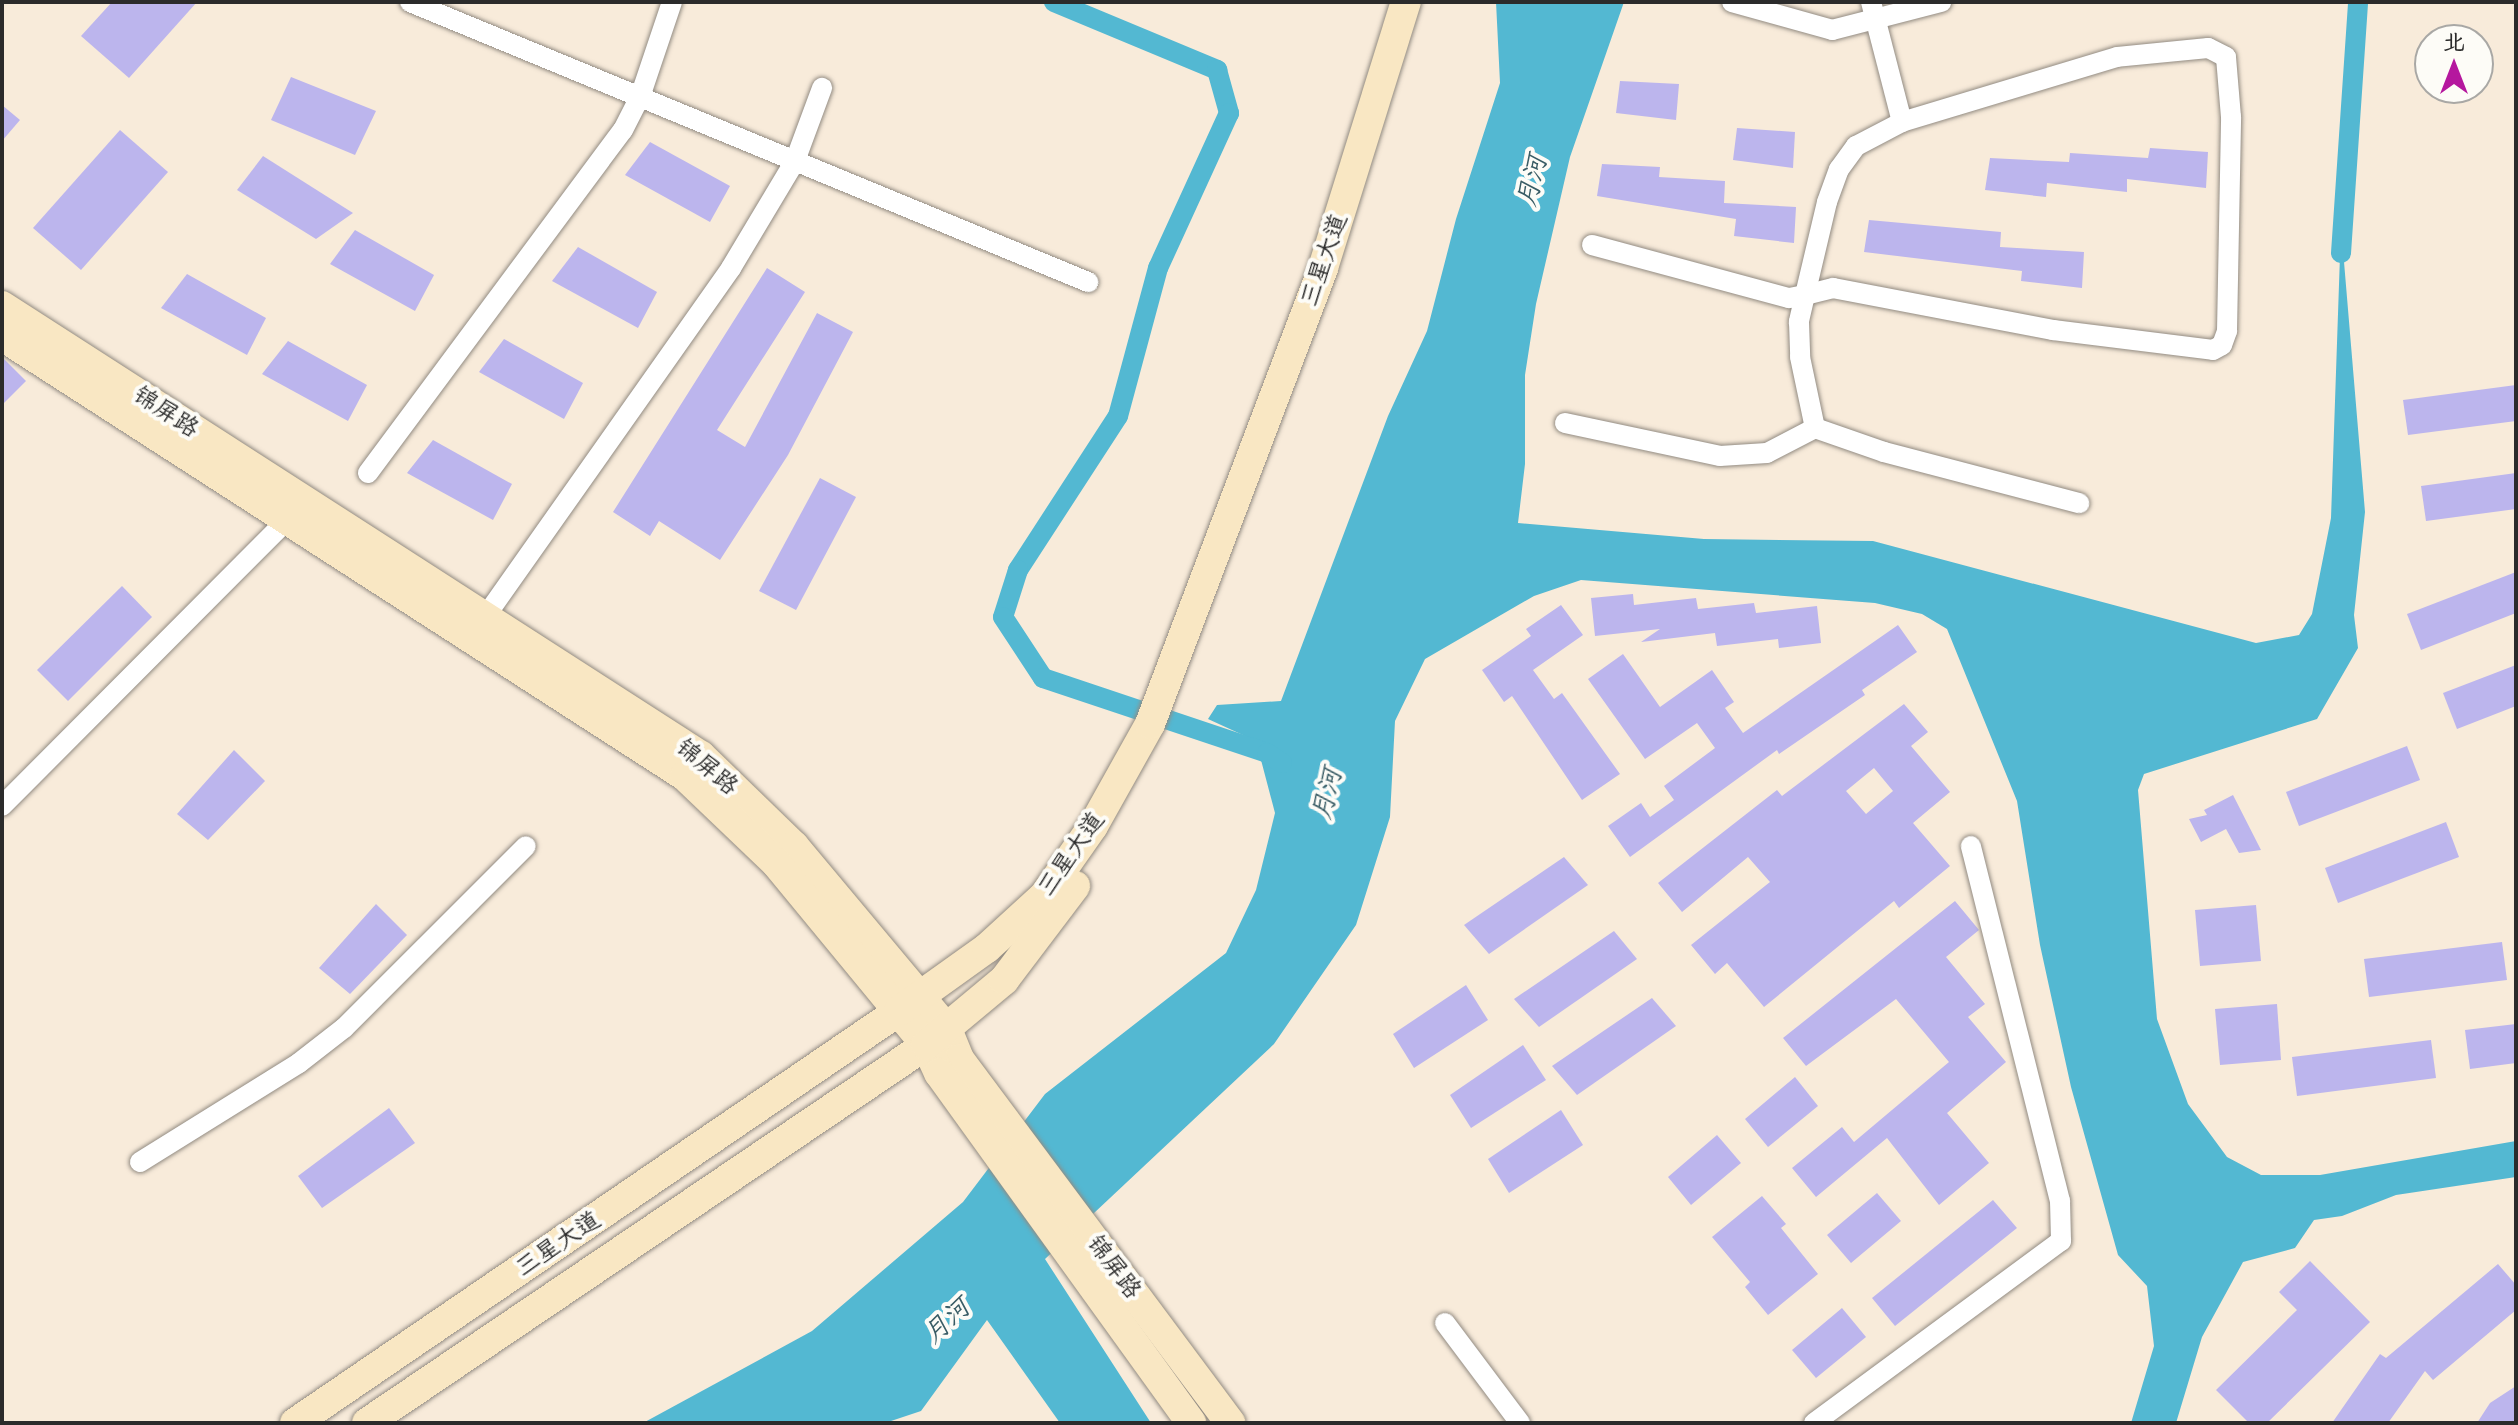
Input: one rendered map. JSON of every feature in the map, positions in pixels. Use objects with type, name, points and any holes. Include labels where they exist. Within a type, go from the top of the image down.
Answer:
[{"type":"street","points":[[410,2],[1088,282]]},
{"type":"street","points":[[368,473],[623,130],[640,97],[672,2]]},
{"type":"street","name":"三星大道","points":[[295,1423],[987,948],[1044,896],[1161,720],[1323,268],[1406,2]]},
{"type":"street","name":"三星大道","points":[[367,1423],[937,1037],[1004,980],[1060,907],[1110,836],[1161,720],[1341,275],[1426,2]]},
{"type":"street","points":[[1732,2],[1832,30],[1874,12],[1941,2]]},
{"type":"street","points":[[1874,12],[1902,122]]},
{"type":"street","points":[[1592,245],[1789,298],[1805,295],[1833,288],[2053,330],[2213,350],[2222,345],[2227,331],[2231,117],[2226,57],[2208,48],[2117,57],[1902,122],[1856,146],[1839,169],[1805,295],[1800,357],[1815,428]]},
{"type":"street","points":[[485,617],[731,268],[795,161],[822,88]]},
{"type":"street","name":"锦屏路","points":[[2,306],[701,756],[794,846],[937,1037],[939,1073],[1003,1140],[1087,1255],[1230,1423]]},
{"type":"street","name":"锦屏路","points":[[2,336],[685,776],[776,863],[908,1002]]},
{"type":"street","points":[[1565,423],[1720,456],[1767,453],[1815,428],[1884,452],[2079,503]]},
{"type":"street","points":[[2,806],[287,520]]},
{"type":"street","points":[[140,1162],[299,1063],[344,1028],[526,846]]},
{"type":"street","points":[[1814,1423],[2061,1241],[2060,1201],[1971,846]]},
{"type":"street","name":"锦屏路","points":[[1087,1255],[1191,1423]]},
{"type":"street","points":[[1445,1323],[1520,1423]]},
{"type":"water","name":"月河","points":[[1496,2],[1624,2],[1570,157],[1536,304],[1525,375],[1525,464],[1518,523],[1704,539],[1873,541],[2256,643],[2299,635],[2312,614],[2331,518],[2341,226],[2365,512],[2354,615],[2358,648],[2317,719],[2144,774],[2138,790],[2157,1019],[2188,1104],[2227,1157],[2261,1175],[2320,1175],[2516,1141],[2516,1177],[2396,1195],[2342,1216],[2314,1220],[2295,1248],[2243,1262],[2202,1337],[2176,1423],[2131,1423],[2154,1346],[2147,1286],[2118,1255],[2071,1087],[2040,945],[2017,801],[1947,629],[1922,614],[1875,603],[1581,580],[1534,596],[1425,659],[1395,721],[1390,817],[1356,925],[1274,1044],[1045,1259],[1151,1423],[1060,1423],[987,1320],[921,1411],[885,1423],[643,1423],[812,1331],[963,1202],[1045,1094],[1226,953],[1256,890],[1275,813],[1256,741],[1208,719],[1217,705],[1281,701],[1388,416],[1427,331],[1456,219],[1500,83]]},
{"type":"building","points":[[112,2],[197,2],[129,78],[81,36]]},
{"type":"building","points":[[291,77],[376,111],[355,155],[271,120]]},
{"type":"building","points":[[1620,81],[1679,84],[1676,120],[1616,113]]},
{"type":"building","points":[[2,105],[20,120],[2,141]]},
{"type":"building","points":[[1737,128],[1795,132],[1793,168],[1733,160]]},
{"type":"building","points":[[120,130],[168,172],[81,270],[33,228]]},
{"type":"building","points":[[650,142],[730,186],[710,222],[625,175]]},
{"type":"building","points":[[2150,148],[2208,152],[2206,188],[2127,179],[2127,192],[2047,183],[2046,197],[1985,190],[1990,158],[2069,162],[2070,153],[2148,158]]},
{"type":"building","points":[[263,156],[353,213],[316,239],[237,190]]},
{"type":"building","points":[[1602,164],[1660,167],[1659,177],[1725,181],[1724,203],[1796,207],[1794,243],[1734,236],[1736,219],[1597,196]]},
{"type":"building","points":[[1869,220],[2001,232],[2000,247],[2084,252],[2082,288],[2021,281],[2022,271],[1864,252]]},
{"type":"building","points":[[355,230],[434,275],[415,311],[330,264]]},
{"type":"building","points":[[578,247],[657,292],[638,328],[552,281]]},
{"type":"building","points":[[767,268],[805,292],[717,430],[745,447],[817,313],[853,332],[788,455],[720,560],[659,521],[650,536],[613,512]]},
{"type":"building","points":[[187,274],[266,318],[247,355],[161,308]]},
{"type":"building","points":[[504,339],[583,383],[564,419],[479,372]]},
{"type":"building","points":[[288,341],[367,385],[348,421],[262,374]]},
{"type":"building","points":[[2,357],[26,381],[2,405]]},
{"type":"building","points":[[2516,385],[2516,421],[2408,435],[2403,400]]},
{"type":"building","points":[[433,440],[512,484],[493,520],[407,473]]},
{"type":"building","points":[[2516,473],[2516,509],[2426,521],[2421,486]]},
{"type":"building","points":[[820,478],[856,497],[796,610],[759,591]]},
{"type":"building","points":[[2516,572],[2516,613],[2421,650],[2407,614]]},
{"type":"building","points":[[122,586],[152,617],[68,701],[37,670]]},
{"type":"building","points":[[1633,594],[1634,605],[1696,598],[1698,609],[1754,603],[1756,613],[1817,606],[1821,643],[1779,648],[1778,639],[1717,646],[1715,633],[1641,642],[1660,629],[1595,636],[1591,598]]},
{"type":"building","points":[[1561,605],[1583,635],[1533,670],[1554,699],[1562,693],[1620,774],[1582,800],[1512,696],[1504,702],[1482,670],[1531,636],[1526,629]]},
{"type":"building","points":[[1898,625],[1917,652],[1862,690],[1865,695],[1779,754],[1777,750],[1630,857],[1608,826],[1641,803],[1650,817],[1674,800],[1664,786],[1715,748],[1697,723],[1645,759],[1588,679],[1623,654],[1660,707],[1712,670],[1734,702],[1725,708],[1743,733]]},
{"type":"building","points":[[2516,665],[2516,706],[2457,729],[2443,693]]},
{"type":"building","points":[[1904,704],[1928,732],[1911,746],[1950,792],[1913,823],[1950,866],[1899,908],[1894,901],[1764,1007],[1727,963],[1715,974],[1691,945],[1770,882],[1748,857],[1682,912],[1658,883],[1777,790],[1782,796]],"holes":[[[1874,768],[1893,791],[1866,814],[1846,791]]]},
{"type":"building","points":[[2407,746],[2420,780],[2299,826],[2286,792]]},
{"type":"building","points":[[234,750],[265,781],[208,840],[177,814]]},
{"type":"building","points":[[2233,795],[2261,850],[2239,853],[2226,829],[2201,842],[2189,819],[2207,815],[2204,810]]},
{"type":"building","points":[[2446,822],[2459,857],[2338,903],[2325,868]]},
{"type":"building","points":[[1564,857],[1588,885],[1489,954],[1464,925]]},
{"type":"building","points":[[1955,901],[1979,930],[1946,957],[1985,1004],[1968,1017],[2006,1062],[1947,1113],[1989,1163],[1939,1205],[1887,1138],[1816,1197],[1792,1168],[1842,1127],[1854,1142],[1949,1062],[1896,999],[1806,1066],[1783,1038]]},
{"type":"building","points":[[376,904],[407,935],[350,994],[319,968]]},
{"type":"building","points":[[2256,905],[2261,961],[2200,966],[2195,910]]},
{"type":"building","points":[[1614,931],[1637,959],[1539,1027],[1514,999]]},
{"type":"building","points":[[2502,942],[2507,980],[2369,997],[2364,959]]},
{"type":"building","points":[[1466,985],[1488,1020],[1414,1068],[1393,1034]]},
{"type":"building","points":[[1652,998],[1676,1026],[1577,1095],[1552,1066]]},
{"type":"building","points":[[2277,1004],[2281,1060],[2220,1065],[2215,1009]]},
{"type":"building","points":[[2516,1024],[2516,1063],[2470,1069],[2465,1030]]},
{"type":"building","points":[[2431,1040],[2436,1078],[2297,1096],[2292,1057]]},
{"type":"building","points":[[1523,1045],[1546,1080],[1471,1128],[1450,1095]]},
{"type":"building","points":[[1795,1077],[1818,1106],[1768,1147],[1745,1119]]},
{"type":"building","points":[[389,1108],[415,1143],[322,1208],[298,1176]]},
{"type":"building","points":[[1561,1110],[1583,1145],[1509,1193],[1488,1159]]},
{"type":"building","points":[[1717,1135],[1741,1163],[1691,1205],[1668,1177]]},
{"type":"building","points":[[1877,1193],[1901,1221],[1851,1263],[1827,1235]]},
{"type":"building","points":[[1762,1196],[1786,1224],[1781,1228],[1818,1274],[1768,1315],[1745,1287],[1750,1282],[1712,1237]]},
{"type":"building","points":[[1993,1200],[2017,1228],[1895,1326],[1872,1298]]},
{"type":"building","points":[[2310,1261],[2370,1322],[2267,1423],[2249,1423],[2216,1390],[2297,1310],[2279,1292]]},
{"type":"building","points":[[2498,1264],[2516,1285],[2516,1310],[2433,1380],[2425,1371],[2388,1423],[2332,1423],[2380,1354],[2386,1358]]},
{"type":"building","points":[[1842,1308],[1866,1337],[1816,1378],[1792,1350]]},
{"type":"building","points":[[2516,1386],[2516,1423],[2477,1423],[2490,1403]]},
{"type":"waterway","points":[[1054,2],[1217,70],[1229,113],[1158,268],[1118,416],[1018,570],[1003,617],[1043,678],[1267,753],[1282,763]]},
{"type":"waterway","points":[[2341,253],[2358,2]]}]
